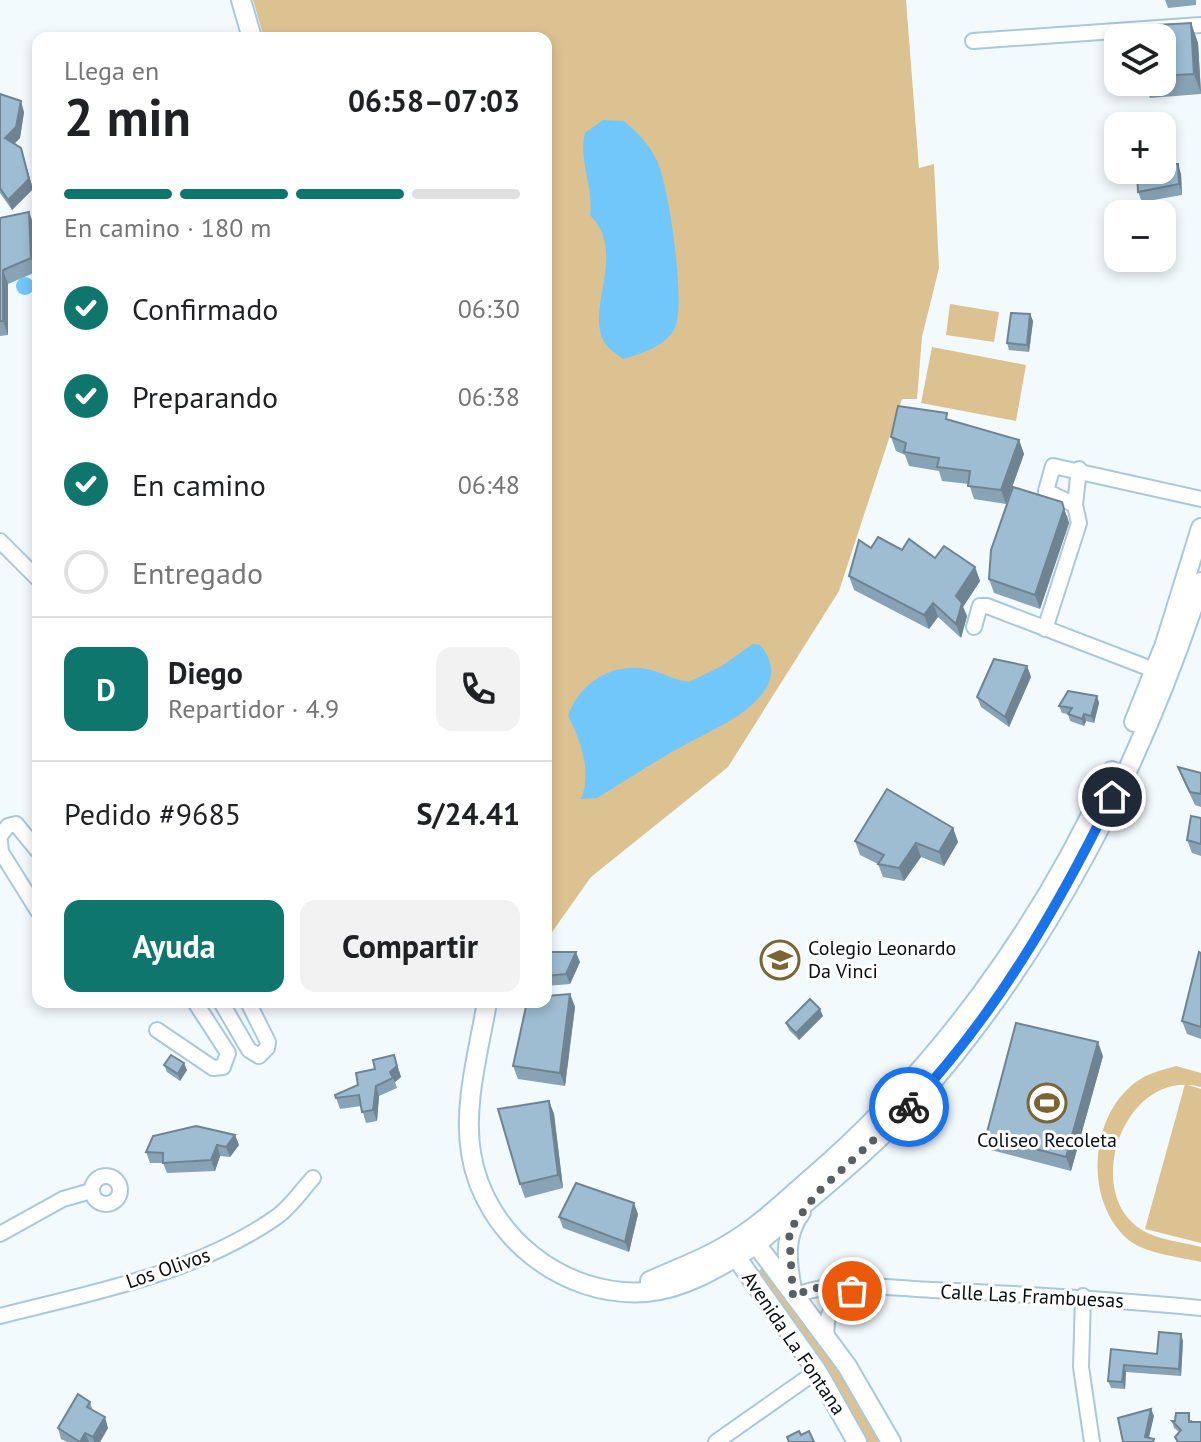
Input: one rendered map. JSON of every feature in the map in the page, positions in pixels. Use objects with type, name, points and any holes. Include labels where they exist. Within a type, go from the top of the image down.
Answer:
[{"type":"main road","points":[[241,0],[250,32]]},
{"type":"main road","points":[[752,1238],[907,1085],[1012,952],[1108,779],[1154,670],[1201,528]]},
{"type":"main road","points":[[486,1008],[470,1127],[471,1152],[482,1192],[508,1232],[546,1266],[592,1287],[646,1292],[677,1284],[817,1193],[917,1098],[982,1021],[1013,976],[1086,851],[1158,696],[1201,582]]},
{"type":"main road","points":[[793,1297],[789,1231],[817,1193]]},
{"type":"main road","name":"Avenida La Fontana","points":[[752,1238],[871,1402],[891,1442]]},
{"type":"main road","name":"Avenida La Fontana","points":[[732,1251],[817,1371],[857,1442]]},
{"type":"street","points":[[973,41],[1201,25]]},
{"type":"street","points":[[1075,505],[1045,488],[1053,466],[1079,469],[1201,499]]},
{"type":"street","points":[[1045,629],[1079,523],[1075,505],[1079,469]]},
{"type":"street","points":[[0,541],[32,573]]},
{"type":"street","points":[[974,627],[980,606],[987,606],[1154,670]]},
{"type":"street","points":[[32,844],[16,824],[8,826],[0,839],[1,852],[32,901]]},
{"type":"street","points":[[157,1030],[213,1068],[223,1067],[228,1053],[199,1008]]},
{"type":"street","points":[[224,1008],[249,1050],[259,1056],[264,1053],[268,1042],[251,1008]]},
{"type":"street","name":"Los Olivos","points":[[0,1316],[159,1275],[212,1254],[278,1217],[313,1178]]},
{"type":"street","points":[[0,1234],[63,1199],[91,1191]]},
{"type":"street","name":"Calle Las Frambuesas","points":[[793,1297],[812,1288],[863,1288],[1083,1296],[1201,1308]]},
{"type":"street","points":[[827,1340],[825,1328],[833,1306],[841,1297],[863,1288]]},
{"type":"street","points":[[1083,1296],[1081,1367],[1092,1442]]},
{"type":"street","points":[[716,1442],[817,1371]]},
{"type":"shaded area","points":[[253,0],[906,0],[919,168],[934,164],[939,268],[922,337],[917,399],[902,399],[839,591],[728,767],[591,877],[552,932],[552,32],[262,32]]},
{"type":"shaded area","points":[[950,304],[999,312],[994,342],[946,335]]},
{"type":"shaded area","points":[[932,347],[1026,365],[1016,421],[921,403]]},
{"type":"shaded area","points":[[1176,1066],[1201,1073],[1201,1087],[1174,1086],[1151,1096],[1132,1114],[1120,1137],[1114,1163],[1115,1189],[1124,1212],[1142,1230],[1201,1247],[1201,1262],[1154,1252],[1130,1241],[1115,1225],[1099,1184],[1101,1138],[1108,1116],[1120,1097],[1141,1079]]},
{"type":"shaded area","points":[[1185,1084],[1201,1089],[1201,1243],[1145,1229]]},
{"type":"shaded area","points":[[764,1266],[834,1359],[881,1442],[863,1442],[755,1275]]},
{"type":"water","points":[[603,120],[624,121],[642,138],[656,159],[666,192],[677,270],[678,315],[675,328],[666,340],[645,352],[623,359],[606,345],[600,328],[606,246],[601,230],[590,215],[583,154],[585,133]]},
{"type":"water","points":[[25,277],[31,280],[31,292],[25,295],[19,292],[16,286],[19,280]]},
{"type":"water","points":[[753,644],[760,645],[764,650],[771,672],[768,684],[758,699],[730,721],[676,749],[597,798],[581,799],[585,778],[584,757],[568,716],[573,704],[589,685],[610,672],[634,668],[652,670],[689,682],[720,667]]},
{"type":"building","points":[[1191,23],[1194,74],[1176,75],[1174,24]]},
{"type":"building","points":[[0,94],[21,101],[16,127],[5,138],[21,148],[29,179],[8,200],[0,188]]},
{"type":"building","points":[[1178,164],[1179,184],[1138,192],[1138,184],[1176,184]]},
{"type":"building","points":[[29,212],[31,258],[3,270],[3,321],[0,321],[0,218]]},
{"type":"building","points":[[1011,313],[1030,314],[1027,345],[1007,343]]},
{"type":"building","points":[[898,406],[947,413],[946,419],[1019,440],[1001,490],[968,486],[970,471],[937,467],[939,458],[904,452],[906,443],[891,437]]},
{"type":"building","points":[[1013,487],[1062,502],[1064,509],[1035,595],[989,579],[991,550]]},
{"type":"building","points":[[878,537],[902,550],[909,539],[935,558],[944,546],[975,567],[956,596],[962,603],[956,624],[933,603],[924,615],[849,576],[859,540],[871,548]]},
{"type":"building","points":[[994,659],[1027,666],[1005,717],[977,697]]},
{"type":"building","points":[[1068,691],[1097,696],[1091,716],[1084,714],[1082,719],[1068,714],[1072,708],[1059,706]]},
{"type":"building","points":[[1178,767],[1201,773],[1201,794],[1190,792]]},
{"type":"building","points":[[887,789],[953,828],[939,852],[916,843],[899,868],[878,864],[884,855],[855,841]]},
{"type":"building","points":[[1191,816],[1201,818],[1201,844],[1187,840]]},
{"type":"building","points":[[552,952],[576,952],[566,974],[552,975]]},
{"type":"building","points":[[1201,953],[1201,1027],[1182,1021]]},
{"type":"building","points":[[570,994],[560,1073],[513,1066],[526,1008],[552,1008],[552,996]]},
{"type":"building","points":[[810,999],[820,1009],[796,1033],[786,1023]]},
{"type":"building","name":"Coliseo Recoleta","points":[[1016,1023],[1098,1042],[1066,1157],[986,1136]]},
{"type":"building","points":[[171,1055],[184,1063],[178,1074],[164,1065]]},
{"type":"building","points":[[394,1055],[397,1066],[390,1072],[393,1078],[376,1086],[373,1110],[362,1112],[359,1095],[336,1098],[335,1095],[358,1085],[356,1073],[375,1069],[373,1060]]},
{"type":"building","points":[[549,1101],[558,1175],[520,1184],[498,1109]]},
{"type":"building","points":[[196,1126],[235,1135],[226,1147],[217,1145],[211,1160],[163,1163],[163,1153],[146,1152],[153,1136]]},
{"type":"building","points":[[576,1183],[634,1203],[625,1242],[559,1217]]},
{"type":"building","points":[[1159,1332],[1181,1334],[1179,1369],[1124,1365],[1122,1382],[1108,1381],[1111,1349],[1157,1354]]},
{"type":"building","points":[[78,1394],[90,1402],[87,1407],[105,1417],[93,1437],[85,1433],[80,1442],[58,1428]]},
{"type":"building","points":[[1151,1409],[1145,1437],[1154,1439],[1153,1442],[1123,1442],[1118,1418]]},
{"type":"building","points":[[1176,1413],[1189,1413],[1189,1422],[1201,1422],[1201,1442],[1178,1442],[1175,1437],[1181,1430],[1172,1421],[1175,1421]]},
{"type":"building","points":[[799,1431],[801,1435],[809,1431],[814,1442],[789,1442],[787,1437]]},
{"type":"way so far","points":[[852,1291],[863,1288],[812,1288],[793,1297],[789,1276],[789,1231],[817,1193],[909,1107]]},
{"type":"place","name":"Colegio Leonardo Da Vinci","points":[[780,960]]},
{"type":"place","name":"Coliseo Recoleta","points":[[1047,1103]]},
{"type":"route","points":[[909,1107],[966,1041],[1013,976],[1086,851],[1112,797]]}]
